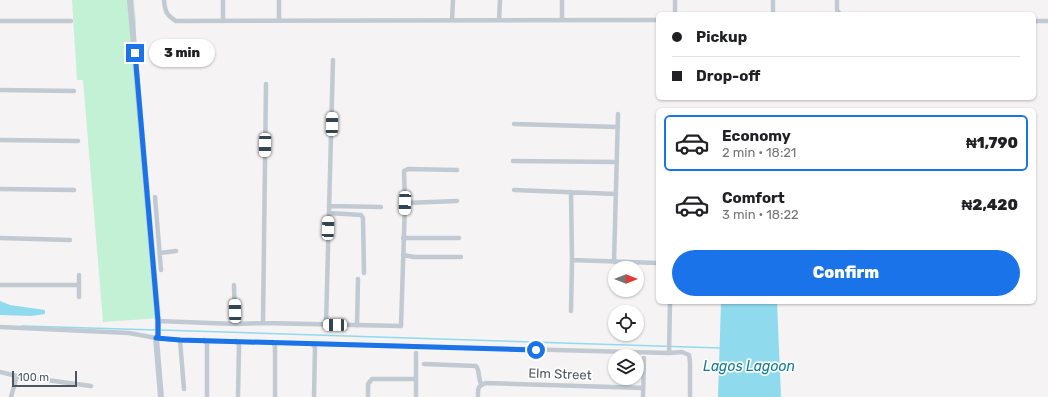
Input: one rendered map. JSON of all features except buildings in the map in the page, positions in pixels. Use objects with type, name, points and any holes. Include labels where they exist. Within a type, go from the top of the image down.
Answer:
[{"type":"street","points":[[130,0],[158,322],[157,337],[161,397]]},
{"type":"street","points":[[164,0],[165,8],[170,17],[176,21],[656,20]]},
{"type":"street","points":[[223,0],[223,20]]},
{"type":"street","points":[[279,0],[279,20]]},
{"type":"street","points":[[452,20],[453,0]]},
{"type":"street","points":[[499,20],[500,0]]},
{"type":"street","points":[[562,0],[562,20]]},
{"type":"street","points":[[675,0],[675,12]]},
{"type":"street","points":[[772,12],[773,0]]},
{"type":"street","points":[[837,0],[839,12]]},
{"type":"street","points":[[0,21],[71,21]]},
{"type":"street","points":[[1036,21],[1048,21]]},
{"type":"street","points":[[326,325],[333,60]]},
{"type":"street","points":[[263,323],[266,84]]},
{"type":"street","points":[[0,90],[74,91]]},
{"type":"street","points":[[614,261],[618,114]]},
{"type":"street","points":[[514,124],[618,127]]},
{"type":"street","points":[[0,140],[78,141]]},
{"type":"street","points":[[513,161],[617,162]]},
{"type":"street","points":[[158,322],[401,326],[405,203],[404,171],[408,169],[456,170]]},
{"type":"street","points":[[0,189],[74,190]]},
{"type":"street","points":[[514,190],[616,194]]},
{"type":"street","points":[[571,311],[572,192]]},
{"type":"street","points":[[155,197],[161,270]]},
{"type":"street","points":[[405,203],[457,201]]},
{"type":"street","points":[[329,206],[381,207]]},
{"type":"street","points":[[329,213],[361,215],[363,218],[364,273]]},
{"type":"street","points":[[0,238],[70,240]]},
{"type":"street","points":[[403,238],[459,238]]},
{"type":"street","points":[[152,257],[176,251]]},
{"type":"street","points":[[403,255],[414,257],[461,257]]},
{"type":"street","points":[[572,260],[608,262]]},
{"type":"street","points":[[644,263],[656,263]]},
{"type":"street","points":[[79,275],[79,297]]},
{"type":"street","points":[[357,326],[358,279]]},
{"type":"street","points":[[0,285],[79,286]]},
{"type":"street","points":[[234,285],[235,324]]},
{"type":"street","points":[[669,352],[670,304]]},
{"type":"street","points":[[0,327],[129,333],[180,340],[682,352],[689,355],[690,397]]},
{"type":"street","points":[[180,340],[184,389]]},
{"type":"street","points":[[204,340],[207,344],[207,397]]},
{"type":"street","points":[[236,341],[239,345],[238,397]]},
{"type":"street","points":[[272,342],[275,346],[275,397]]},
{"type":"street","points":[[312,344],[315,347],[314,397]]},
{"type":"street","points":[[416,354],[416,397]]},
{"type":"street","points":[[424,364],[476,366],[478,368],[480,386],[478,397]]},
{"type":"street","points":[[0,372],[17,376],[91,386]]},
{"type":"street","points":[[11,397],[17,376]]},
{"type":"street","points":[[368,397],[368,384],[372,379],[416,379]]},
{"type":"street","name":"Elm Street","points":[[480,386],[486,382],[643,388]]},
{"type":"street","points":[[643,385],[643,397]]},
{"type":"green space","points":[[72,0],[134,0],[136,22],[135,57],[160,318],[103,322],[83,80],[77,80]]},
{"type":"water","points":[[0,301],[10,305],[45,310],[45,314],[31,316],[0,315]]},
{"type":"water","name":"Lagos Lagoon","points":[[721,304],[777,304],[781,397],[718,397]]},
{"type":"waterway","points":[[22,326],[156,330]]},
{"type":"waterway","points":[[160,330],[720,348]]},
{"type":"route","points":[[135,53],[158,321],[158,336],[156,338],[180,340],[536,350]]}]
